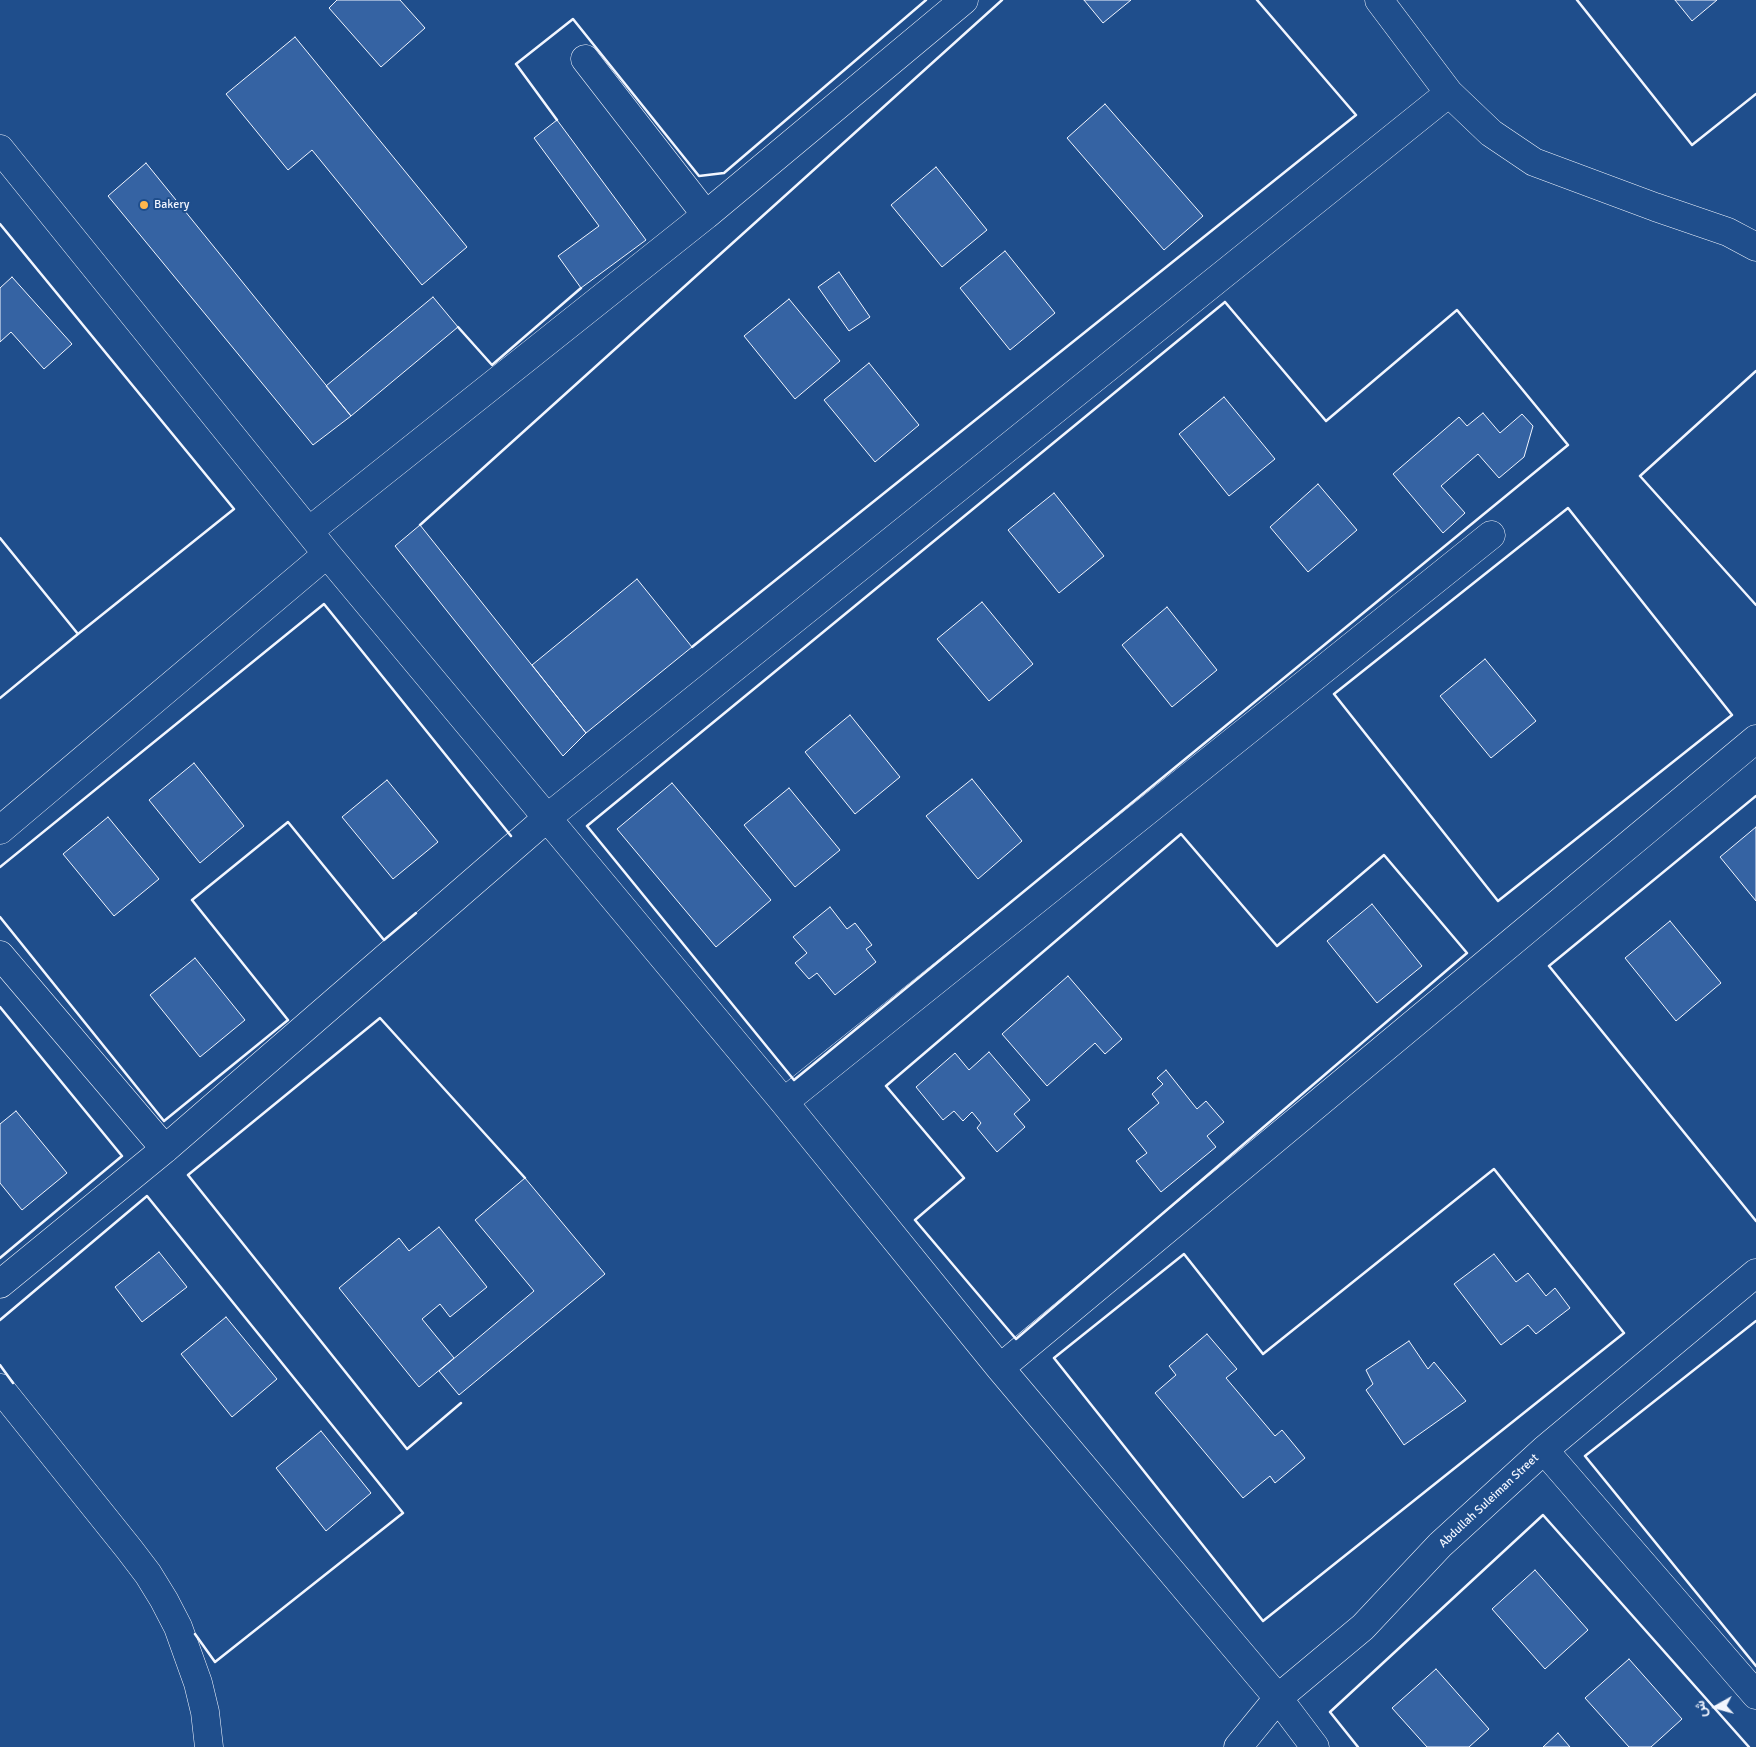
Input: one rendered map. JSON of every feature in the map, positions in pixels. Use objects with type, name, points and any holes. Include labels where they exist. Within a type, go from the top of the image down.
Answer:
[{"type":"street","points":[[309,531],[706,216],[964,0]]},
{"type":"street","points":[[1379,0],[1449,93],[1491,133],[1534,162],[1728,232],[1756,247]]},
{"type":"street","points":[[585,59],[706,216]]},
{"type":"street","points":[[0,1284],[165,1149],[548,818],[1449,93]]},
{"type":"street","points":[[0,149],[327,554],[784,1102],[1000,1368],[1278,1698],[1315,1747]]},
{"type":"street","points":[[784,1102],[1491,534]]},
{"type":"street","points":[[0,830],[327,554]]},
{"type":"street","points":[[1000,1368],[1756,739]]},
{"type":"street","points":[[0,956],[165,1149]]},
{"type":"street","name":"Abdullah Suleiman Street","points":[[1238,1747],[1278,1698],[1363,1627],[1440,1545],[1544,1450],[1756,1273]]},
{"type":"street","points":[[0,1388],[130,1549],[164,1600],[178,1627],[198,1683],[205,1712],[209,1747]]},
{"type":"street","points":[[1544,1450],[1756,1694]]},
{"type":"building","points":[[337,0],[400,0],[425,28],[381,67],[329,8]]},
{"type":"building","points":[[1084,0],[1131,0],[1103,23]]},
{"type":"building","points":[[1675,0],[1717,0],[1692,21]]},
{"type":"building","points":[[295,37],[467,247],[422,285],[312,150],[288,170],[226,94]]},
{"type":"building","points":[[1105,104],[1203,216],[1164,250],[1067,138]]},
{"type":"building","points":[[557,120],[646,240],[581,288],[558,256],[599,226],[534,138]]},
{"type":"building","points":[[146,163],[351,416],[313,445],[108,196]]},
{"type":"building","points":[[936,167],[987,230],[942,267],[891,205]]},
{"type":"building","points":[[1005,251],[1055,313],[1010,350],[960,288]]},
{"type":"building","points":[[839,272],[870,317],[849,331],[818,287]]},
{"type":"building","points":[[12,277],[72,344],[44,369],[11,332],[0,342],[0,288]]},
{"type":"building","points":[[433,297],[458,327],[351,416],[326,386]]},
{"type":"building","points":[[789,299],[840,361],[795,399],[744,336]]},
{"type":"building","points":[[869,363],[919,425],[875,462],[824,400]]},
{"type":"building","points":[[1224,397],[1275,459],[1229,496],[1179,434]]},
{"type":"building","points":[[1483,413],[1500,433],[1522,414],[1533,426],[1524,457],[1499,478],[1478,454],[1441,486],[1465,513],[1443,533],[1393,474],[1459,417],[1467,426]]},
{"type":"building","points":[[1318,484],[1357,530],[1308,572],[1270,527]]},
{"type":"building","points":[[1054,493],[1104,556],[1059,593],[1008,530]]},
{"type":"building","points":[[420,525],[586,733],[563,756],[395,546]]},
{"type":"building","points":[[637,579],[692,647],[586,733],[532,665]]},
{"type":"building","points":[[982,602],[1033,664],[989,701],[937,639]]},
{"type":"building","points":[[1167,607],[1217,670],[1172,707],[1122,645]]},
{"type":"building","points":[[1485,659],[1536,721],[1491,758],[1440,696]]},
{"type":"building","points":[[850,715],[900,777],[855,814],[805,752]]},
{"type":"building","points":[[194,763],[244,826],[200,863],[149,800]]},
{"type":"building","points":[[972,779],[1022,841],[978,879],[926,816]]},
{"type":"building","points":[[387,780],[438,842],[393,879],[342,817]]},
{"type":"building","points":[[672,783],[771,900],[716,947],[617,829]]},
{"type":"building","points":[[789,788],[840,850],[795,887],[744,825]]},
{"type":"building","points":[[108,817],[159,879],[114,916],[63,854]]},
{"type":"building","points":[[1756,827],[1756,901],[1720,857]]},
{"type":"building","points":[[1372,904],[1422,966],[1377,1003],[1327,941]]},
{"type":"building","points":[[830,907],[847,929],[855,923],[872,945],[866,949],[876,962],[835,995],[817,973],[809,979],[795,963],[807,953],[793,937]]},
{"type":"building","points":[[1670,921],[1721,983],[1676,1021],[1625,958]]},
{"type":"building","points":[[195,958],[245,1020],[200,1057],[150,995]]},
{"type":"building","points":[[1068,976],[1122,1039],[1105,1054],[1095,1043],[1047,1086],[1002,1034]]},
{"type":"building","points":[[989,1052],[1030,1100],[1014,1114],[1025,1127],[997,1152],[977,1128],[981,1123],[972,1112],[963,1121],[954,1111],[943,1120],[916,1087],[955,1053],[969,1070]]},
{"type":"building","points":[[1166,1070],[1197,1109],[1206,1101],[1224,1122],[1207,1136],[1216,1147],[1161,1192],[1136,1161],[1147,1153],[1128,1129],[1159,1103],[1152,1094],[1163,1084],[1157,1078]]},
{"type":"building","points":[[16,1111],[67,1173],[22,1210],[0,1183],[0,1124]]},
{"type":"building","points":[[525,1178],[605,1274],[459,1395],[439,1371],[534,1291],[475,1220]]},
{"type":"building","points":[[439,1227],[487,1287],[450,1317],[440,1304],[422,1319],[454,1358],[419,1387],[339,1288],[399,1238],[409,1251]]},
{"type":"building","points":[[159,1252],[187,1287],[142,1322],[115,1287]]},
{"type":"building","points":[[1494,1254],[1516,1282],[1528,1273],[1546,1296],[1555,1288],[1570,1308],[1536,1334],[1528,1325],[1501,1345],[1454,1284]]},
{"type":"building","points":[[226,1317],[277,1379],[232,1417],[181,1354]]},
{"type":"building","points":[[1207,1334],[1237,1369],[1226,1378],[1275,1436],[1282,1430],[1305,1458],[1275,1483],[1270,1476],[1243,1498],[1155,1393],[1176,1375],[1169,1366]]},
{"type":"building","points":[[1409,1341],[1428,1369],[1434,1362],[1466,1401],[1404,1445],[1366,1390],[1373,1384],[1366,1370]]},
{"type":"building","points":[[321,1431],[371,1493],[326,1531],[276,1468]]},
{"type":"building","points":[[1535,1570],[1588,1630],[1545,1669],[1492,1609]]},
{"type":"building","points":[[1629,1659],[1682,1719],[1651,1747],[1629,1747],[1585,1698]]},
{"type":"building","points":[[1436,1669],[1489,1729],[1469,1747],[1427,1747],[1392,1708]]},
{"type":"building","points":[[1558,1733],[1570,1747],[1543,1747]]},
{"type":"wall","points":[[557,120],[516,64],[573,19],[699,176],[724,173],[926,0]]},
{"type":"wall","points":[[420,525],[1002,0]]},
{"type":"wall","points":[[692,647],[1356,115],[1257,0]]},
{"type":"wall","points":[[1577,0],[1692,145],[1756,94]]},
{"type":"wall","points":[[0,224],[234,509],[78,634]]},
{"type":"wall","points":[[458,327],[492,365],[581,288]]},
{"type":"wall","points":[[1225,302],[1326,421],[1457,310],[1568,445],[794,1080],[587,826],[1225,302]]},
{"type":"wall","points":[[1756,371],[1640,476],[1756,605]]},
{"type":"wall","points":[[1568,508],[1732,715],[1498,901],[1334,694],[1568,508]]},
{"type":"wall","points":[[0,538],[78,634],[0,698]]},
{"type":"wall","points":[[0,867],[324,604],[511,836]]},
{"type":"wall","points":[[1756,796],[1549,966],[1756,1221]]},
{"type":"wall","points":[[0,917],[164,1121],[288,1020],[192,900],[288,822],[384,940],[416,913]]},
{"type":"wall","points":[[1181,834],[1277,946],[1384,855],[1467,953],[1016,1339],[915,1220],[964,1178],[886,1086],[1181,834]]},
{"type":"wall","points":[[0,1007],[122,1156],[0,1258]]},
{"type":"wall","points":[[461,1403],[407,1449],[188,1175],[380,1018],[525,1178]]},
{"type":"wall","points":[[1494,1169],[1624,1333],[1263,1621],[1054,1358],[1184,1254],[1263,1354],[1494,1169]]},
{"type":"wall","points":[[0,1320],[147,1196],[403,1513],[215,1662],[195,1634]]},
{"type":"wall","points":[[1756,1321],[1585,1456],[1756,1666]]},
{"type":"wall","points":[[0,1365],[13,1383]]},
{"type":"wall","points":[[1358,1747],[1330,1712],[1543,1515],[1749,1747]]},
{"type":"place","name":"Bakery","points":[[144,205]]}]
